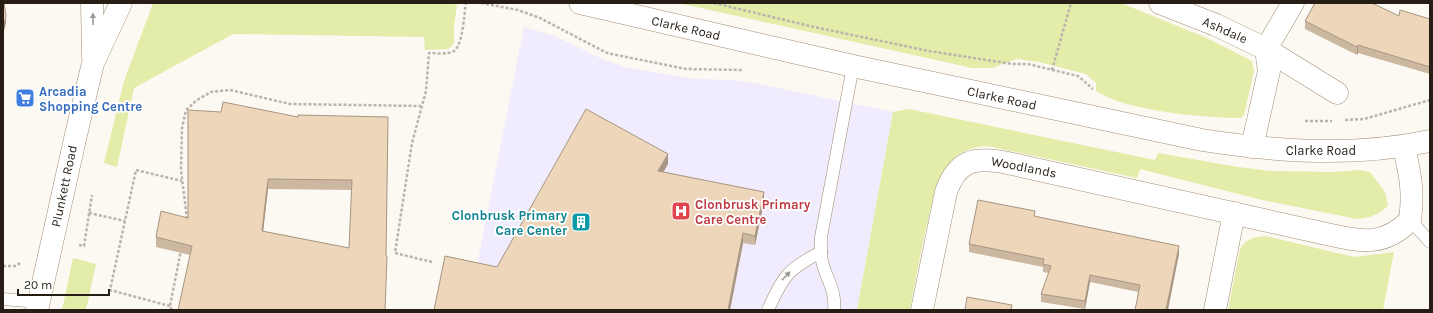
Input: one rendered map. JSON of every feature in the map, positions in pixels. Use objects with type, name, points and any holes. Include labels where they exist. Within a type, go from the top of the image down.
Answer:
[{"type":"street","name":"Plunkett Road","points":[[92,3],[93,63]]},
{"type":"street","name":"Plunkett Road","points":[[38,306],[93,63],[120,3]]},
{"type":"street","name":"Clarke Road","points":[[580,3],[853,66],[1173,134],[1252,148],[1306,152],[1336,152],[1404,147],[1430,141]]},
{"type":"street","name":"Ashdale","points":[[1160,3],[1216,25],[1266,49],[1337,93]]},
{"type":"street","points":[[1252,148],[1269,71],[1266,49],[1293,3]]},
{"type":"street","points":[[1404,147],[1411,177],[1413,198],[1410,220]]},
{"type":"street","name":"Woodlands","points":[[922,310],[946,192],[950,181],[958,169],[973,161],[986,159],[1003,162],[1359,241],[1383,239],[1403,227],[1410,220]]},
{"type":"street","points":[[1215,310],[1234,213]]},
{"type":"lane","points":[[834,310],[833,291],[823,265],[820,237],[853,66]]},
{"type":"lane","points":[[1410,220],[1430,242]]},
{"type":"lane","points":[[768,310],[782,280],[797,265],[821,252]]},
{"type":"lane","points":[[3,299],[38,306]]},
{"type":"path","points":[[432,262],[395,253],[409,162],[421,106],[426,91],[429,53],[451,52],[456,50],[460,39],[466,3]]},
{"type":"path","points":[[714,3],[814,27],[929,50],[1012,64],[1028,64],[1078,76],[1098,94]]},
{"type":"path","points":[[1052,70],[1071,3]]},
{"type":"path","points":[[186,226],[188,218],[182,181],[182,128],[186,110],[197,100],[211,92],[230,90],[290,104],[421,106]]},
{"type":"path","points":[[1302,121],[1364,119],[1430,100]]},
{"type":"path","points":[[170,306],[110,290],[136,170],[182,181]]},
{"type":"path","points":[[89,213],[125,222]]},
{"type":"path","points":[[172,310],[170,306],[182,247]]},
{"type":"shaded area","name":"Clonbrusk Primary Care Centre","points":[[524,27],[555,36],[600,58],[625,67],[696,79],[735,80],[760,84],[893,112],[857,310],[468,310]]},
{"type":"green space","points":[[153,3],[447,3],[457,5],[454,27],[454,43],[449,49],[425,50],[424,37],[233,34],[134,88],[117,167],[104,163],[124,81]]},
{"type":"green space","points":[[678,3],[1121,3],[1207,38],[1252,61],[1254,71],[1244,115],[1241,118],[1187,115],[1126,104],[1109,98],[1096,91],[1096,83],[1086,74],[1039,62],[1017,59],[992,68],[972,68]]},
{"type":"green space","points":[[909,109],[1155,160],[1158,153],[1238,167],[1271,171],[1335,172],[1359,170],[1370,172],[1385,192],[1388,206],[1374,216],[1357,219],[1262,200],[1140,169],[1137,178],[988,146],[975,148],[964,151],[955,158],[943,173],[938,183],[924,236],[910,310],[857,310],[893,112]]},
{"type":"green space","points":[[1266,236],[1354,257],[1394,252],[1383,310],[1228,310],[1240,249],[1245,242],[1251,239]]},
{"type":"green space","points":[[73,258],[96,264],[86,310],[62,310]]},
{"type":"building","points":[[3,3],[6,16],[3,28]]},
{"type":"building","points":[[1315,3],[1372,3],[1399,16],[1400,10],[1430,19],[1430,67],[1358,45],[1357,47],[1305,21]]},
{"type":"building","points":[[223,102],[298,117],[298,115],[388,117],[385,310],[178,310],[192,246],[156,237],[161,211],[188,218],[188,110],[221,112]],"holes":[[[268,179],[352,180],[349,248],[262,231]]]},
{"type":"building","name":"Clonbrusk Primary Care Center","points":[[586,109],[668,154],[658,171],[764,192],[755,236],[743,233],[728,310],[434,310],[445,256],[497,267]]},
{"type":"building","points":[[978,200],[1035,211],[1034,216],[1179,246],[1166,310],[1135,310],[1140,285],[1090,275],[1085,301],[1041,294],[1051,266],[1043,264],[1044,259],[969,244]]},
{"type":"building","points":[[967,297],[1012,305],[1011,310],[965,310]]},
{"type":"place","name":"Arcadia Shopping Centre","points":[[25,98]]},
{"type":"place","name":"Clonbrusk Primary Care Centre","points":[[681,211]]},
{"type":"place","name":"Clonbrusk Primary Care Center","points":[[581,222]]}]
